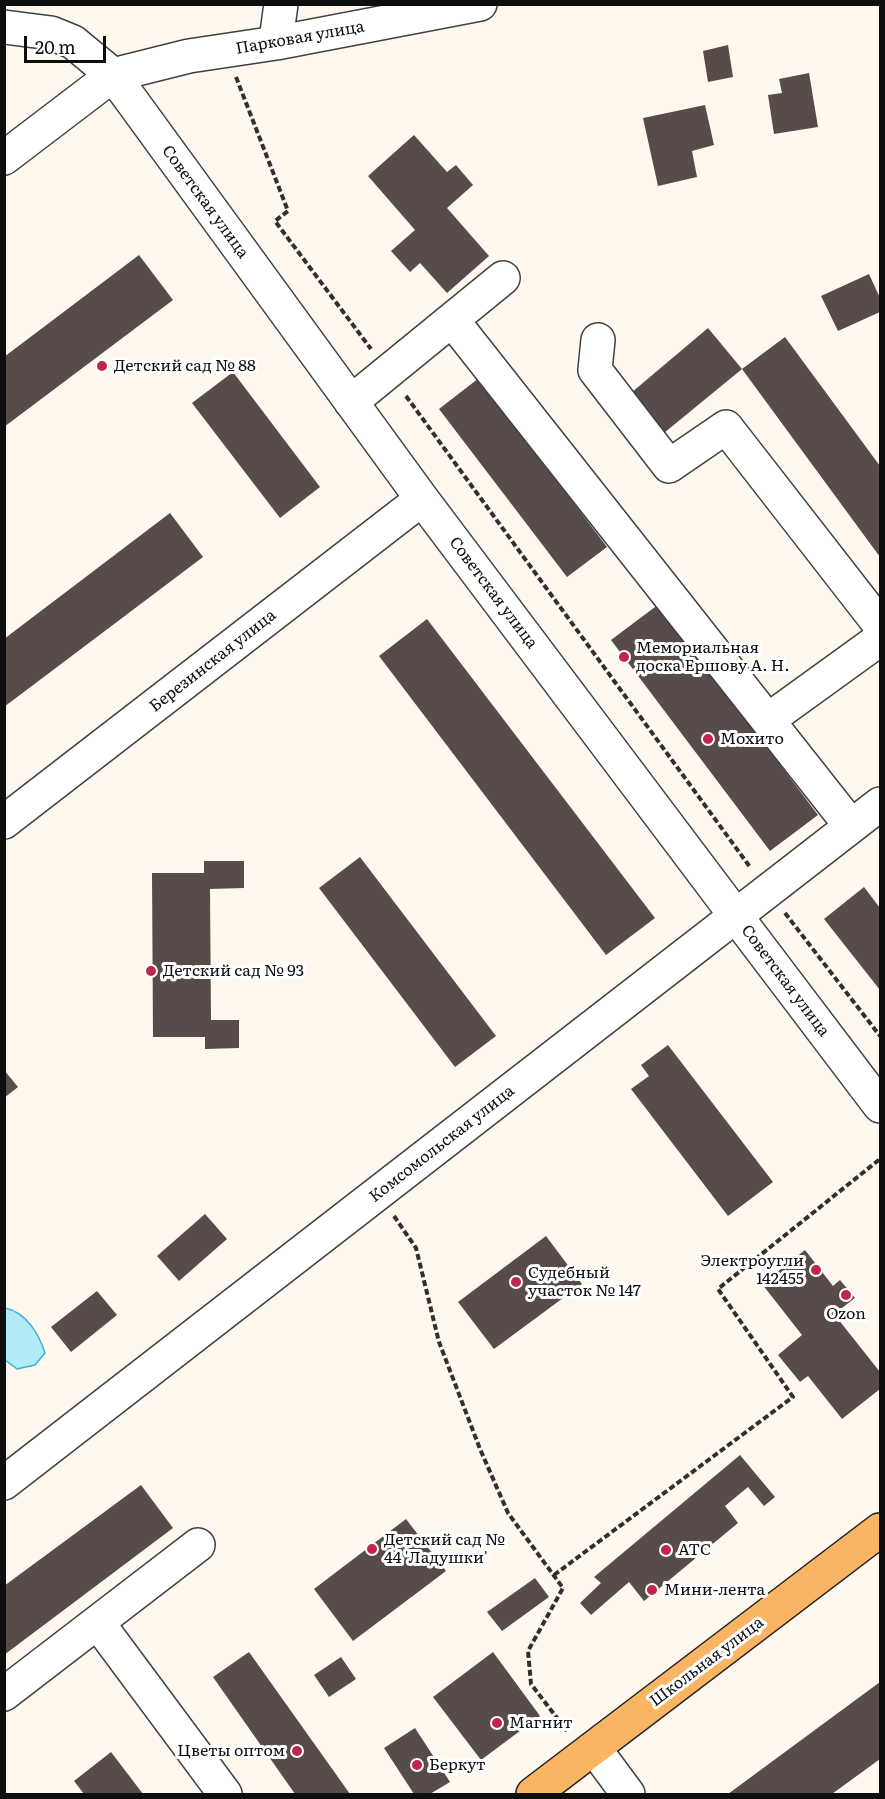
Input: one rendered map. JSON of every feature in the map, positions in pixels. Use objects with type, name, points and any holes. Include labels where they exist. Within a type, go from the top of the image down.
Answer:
[{"type":"main road","name":"Школьная улица","points":[[533,1794],[880,1530]]},
{"type":"street","name":"Парковая улица","points":[[4,158],[113,75],[189,56],[276,43],[480,4]]},
{"type":"street","name":"Советская улица","points":[[4,27],[51,33],[73,42],[113,75],[422,499],[880,1106]]},
{"type":"street","points":[[351,402],[503,279]]},
{"type":"street","points":[[452,320],[851,826]]},
{"type":"street","points":[[598,340],[595,370],[669,465],[726,427],[880,625]]},
{"type":"street","name":"Березинская улица","points":[[4,822],[422,499]]},
{"type":"street","points":[[768,720],[880,639]]},
{"type":"street","name":"Комсомольская улица","points":[[4,1483],[880,804]]},
{"type":"street","points":[[4,1694],[198,1545]]},
{"type":"street","points":[[98,1623],[225,1794]]},
{"type":"street","points":[[590,1752],[628,1794]]},
{"type":"path","points":[[232,69],[288,211],[275,221],[768,891],[880,1036]]},
{"type":"path","points":[[554,1575],[793,1397],[718,1289],[880,1159]]},
{"type":"path","points":[[378,1194],[416,1248],[439,1342],[480,1449],[508,1513],[563,1588],[528,1651],[531,1684],[590,1752]]},
{"type":"water","points":[[5,1308],[13,1310],[25,1319],[39,1339],[45,1353],[35,1365],[17,1369],[5,1360]]},
{"type":"building","points":[[728,45],[733,77],[708,82],[703,51]]},
{"type":"building","points":[[809,73],[818,127],[774,134],[768,95],[782,93],[779,79]]},
{"type":"building","points":[[705,105],[714,145],[692,151],[697,177],[658,186],[643,118]]},
{"type":"building","points":[[414,135],[447,172],[456,165],[473,185],[447,208],[489,256],[447,293],[420,263],[410,272],[391,251],[415,230],[368,176]]},
{"type":"building","points":[[139,255],[173,300],[4,427],[4,357]]},
{"type":"building","points":[[869,274],[880,298],[880,312],[838,331],[821,296]]},
{"type":"building","points":[[708,328],[742,369],[664,433],[631,393]]},
{"type":"building","points":[[785,337],[880,466],[880,557],[742,369]]},
{"type":"building","points":[[233,372],[320,487],[280,518],[192,403]]},
{"type":"building","points":[[479,378],[607,547],[567,577],[439,409]]},
{"type":"building","points":[[170,513],[203,557],[4,707],[4,639]]},
{"type":"building","points":[[659,604],[818,815],[770,851],[611,640]]},
{"type":"building","points":[[427,619],[655,918],[606,955],[379,656]]},
{"type":"building","points":[[360,857],[496,1036],[455,1067],[319,888]]},
{"type":"building","points":[[204,861],[244,861],[244,888],[210,889],[211,1020],[239,1020],[239,1048],[205,1049],[205,1037],[153,1037],[152,873],[204,873]]},
{"type":"building","points":[[864,887],[880,908],[880,990],[824,919]]},
{"type":"building","points":[[668,1045],[773,1182],[728,1216],[631,1089],[649,1076],[641,1065]]},
{"type":"building","points":[[4,1070],[18,1087],[4,1098]]},
{"type":"building","points":[[205,1214],[227,1239],[179,1281],[157,1256]]},
{"type":"building","points":[[546,1236],[582,1284],[494,1349],[458,1302]]},
{"type":"building","points":[[805,1250],[833,1286],[840,1280],[855,1298],[834,1314],[880,1372],[880,1389],[842,1419],[808,1376],[800,1382],[778,1355],[802,1335],[762,1284]]},
{"type":"building","points":[[97,1291],[117,1315],[71,1352],[51,1327]]},
{"type":"building","name":"АТС","points":[[740,1455],[775,1497],[764,1506],[748,1487],[725,1506],[738,1523],[644,1601],[629,1582],[591,1615],[580,1603],[601,1583],[594,1577]]},
{"type":"building","points":[[141,1485],[173,1528],[4,1655],[4,1586]]},
{"type":"building","points":[[406,1519],[446,1571],[353,1641],[314,1589]]},
{"type":"building","points":[[535,1578],[549,1597],[502,1631],[487,1612]]},
{"type":"building","points":[[249,1652],[350,1794],[295,1794],[213,1677]]},
{"type":"building","points":[[493,1652],[540,1716],[481,1760],[433,1697]]},
{"type":"building","points":[[341,1657],[356,1679],[329,1697],[314,1675]]},
{"type":"building","points":[[880,1682],[880,1759],[832,1794],[728,1794]]},
{"type":"building","name":"Беркут","points":[[415,1728],[450,1782],[430,1794],[414,1794],[384,1748]]},
{"type":"building","points":[[111,1752],[143,1794],[84,1794],[74,1781]]},
{"type":"place","name":"Детский сад № 88","points":[[102,366]]},
{"type":"place","name":"Мемориальная доска Ершову А. Н.","points":[[624,657]]},
{"type":"place","name":"Мохито","points":[[708,739]]},
{"type":"place","name":"Детский сад № 93","points":[[151,971]]},
{"type":"place","name":"Электроугли 142455","points":[[816,1270]]},
{"type":"place","name":"Судебный участок № 147","points":[[516,1282]]},
{"type":"place","name":"Ozon","points":[[846,1295]]},
{"type":"place","name":"Детский сад № 44 'Ладушки'","points":[[372,1549]]},
{"type":"place","name":"АТС","points":[[666,1550]]},
{"type":"place","name":"Мини-лента","points":[[652,1590]]},
{"type":"place","name":"Магнит","points":[[497,1723]]},
{"type":"place","name":"Цветы оптом","points":[[297,1751]]},
{"type":"place","name":"Беркут","points":[[417,1765]]}]
